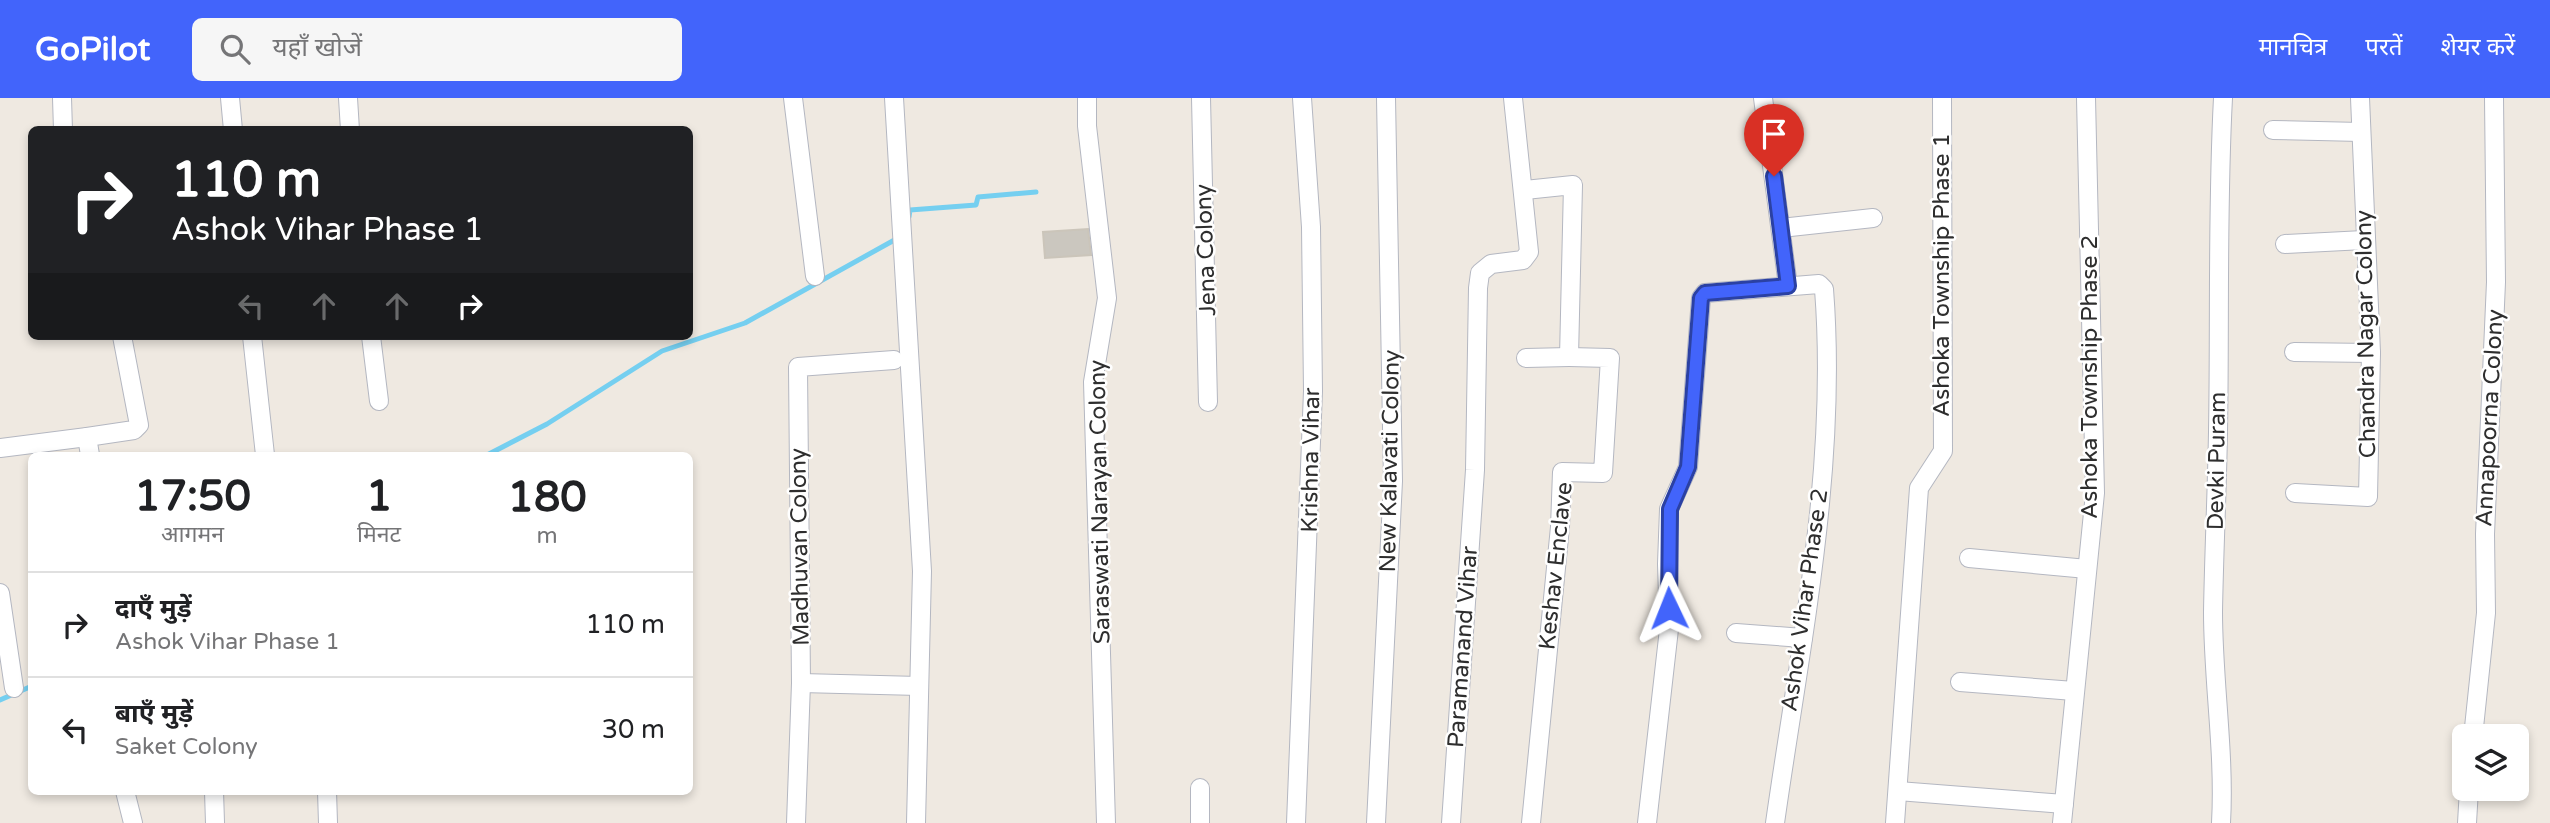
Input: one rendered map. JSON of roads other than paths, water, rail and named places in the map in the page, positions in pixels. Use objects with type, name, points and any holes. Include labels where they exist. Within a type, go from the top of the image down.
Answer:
[{"type":"street","points":[[62,98],[63,126]]},
{"type":"street","points":[[230,98],[233,126]]},
{"type":"street","points":[[348,98],[350,126]]},
{"type":"street","points":[[793,98],[815,276]]},
{"type":"street","points":[[894,98],[922,572],[916,823]]},
{"type":"street","name":"Saraswati Narayan Colony","points":[[1087,98],[1087,126],[1107,298],[1093,382],[1106,823]]},
{"type":"street","name":"Jena Colony","points":[[1201,98],[1208,402]]},
{"type":"street","name":"Krishna Vihar","points":[[1296,823],[1313,391],[1311,227],[1302,98]]},
{"type":"street","name":"New Kalavati Colony","points":[[1376,823],[1393,481],[1386,98]]},
{"type":"street","points":[[1513,98],[1525,190],[1571,185],[1574,188],[1569,358],[1526,358]]},
{"type":"street","points":[[1647,823],[1669,629],[1667,564],[1670,509],[1688,467],[1701,298],[1705,293],[1788,286],[1763,98]]},
{"type":"street","name":"Ashoka Township Phase 1","points":[[1898,791],[1919,488],[1943,451],[1941,98]]},
{"type":"street","name":"Ashoka Township Phase 2","points":[[2062,823],[2095,493],[2087,98]]},
{"type":"street","name":"Devki Puram","points":[[2221,823],[2224,788],[2219,762],[2213,614],[2218,430],[2217,215],[2223,98]]},
{"type":"street","name":"Chandra Nagar Colony","points":[[2295,493],[2368,497],[2371,353],[2364,240],[2360,98]]},
{"type":"street","name":"Annapoorna Colony","points":[[2474,724],[2486,612],[2485,534],[2496,282],[2494,98]]},
{"type":"street","points":[[2273,130],[2361,132]]},
{"type":"street","name":"Paramanand Vihar","points":[[1451,823],[1475,470],[1480,272],[1491,264],[1523,260],[1529,252],[1525,190]]},
{"type":"street","points":[[1781,228],[1873,218]]},
{"type":"street","points":[[2285,244],[2364,240]]},
{"type":"street","name":"Ashok Vihar Phase 2","points":[[1775,823],[1821,515],[1827,323],[1823,285],[1788,286]]},
{"type":"street","points":[[0,448],[138,429],[123,340]]},
{"type":"street","points":[[252,340],[265,452]]},
{"type":"street","points":[[371,340],[379,401]]},
{"type":"street","points":[[2294,352],[2371,353]]},
{"type":"street","name":"Keshav Enclave","points":[[1531,823],[1560,527],[1562,472],[1603,473],[1610,358],[1569,358]]},
{"type":"street","name":"Madhuvan Colony","points":[[796,823],[801,683],[798,367],[894,360]]},
{"type":"street","points":[[87,437],[90,452]]},
{"type":"street","points":[[1969,558],[2087,569]]},
{"type":"street","points":[[0,593],[14,688]]},
{"type":"street","points":[[1736,633],[1803,638]]},
{"type":"street","points":[[1960,682],[2074,691]]},
{"type":"street","points":[[801,683],[919,686]]},
{"type":"street","points":[[1200,788],[1200,823]]},
{"type":"street","points":[[1895,823],[1898,791],[2064,804]]},
{"type":"street","points":[[126,795],[132,823]]},
{"type":"street","points":[[214,795],[215,823]]},
{"type":"street","points":[[327,795],[328,823]]},
{"type":"street","points":[[2467,823],[2468,801]]},
{"type":"waterway","points":[[909,217],[910,210],[976,205],[978,197],[1036,192]]},
{"type":"waterway","points":[[493,452],[547,424],[662,351],[745,323],[898,238]]},
{"type":"waterway","points":[[0,700],[28,688]]}]
